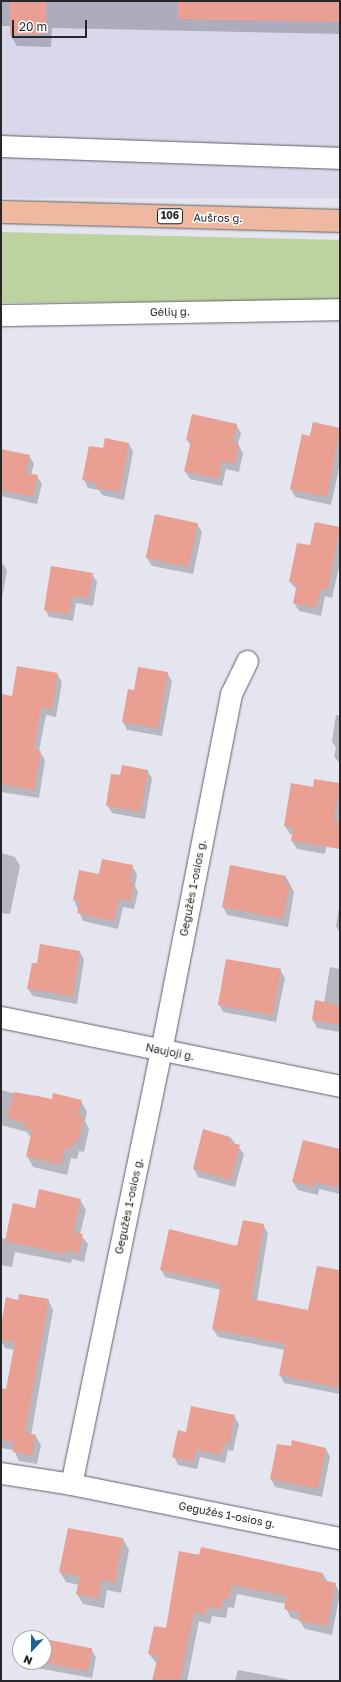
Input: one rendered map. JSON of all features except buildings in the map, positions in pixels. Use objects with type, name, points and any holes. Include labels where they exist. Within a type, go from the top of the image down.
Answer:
[{"type":"main road","name":"Aušros g.","points":[[1,212],[340,221]]},
{"type":"street","points":[[1,146],[340,158]]},
{"type":"street","name":"Gėlių g.","points":[[1,315],[340,310]]},
{"type":"street","name":"Gegužės 1-osios g.","points":[[247,661],[231,694],[161,1050],[71,1484],[340,1538]]},
{"type":"street","name":"Naujoji g.","points":[[1,1017],[340,1086]]},
{"type":"street","points":[[1,1473],[71,1484]]},
{"type":"shaded area","points":[[1,1],[340,1],[340,198],[1,198]]},
{"type":"green space","points":[[1,232],[340,240],[340,300],[1,303]]}]
